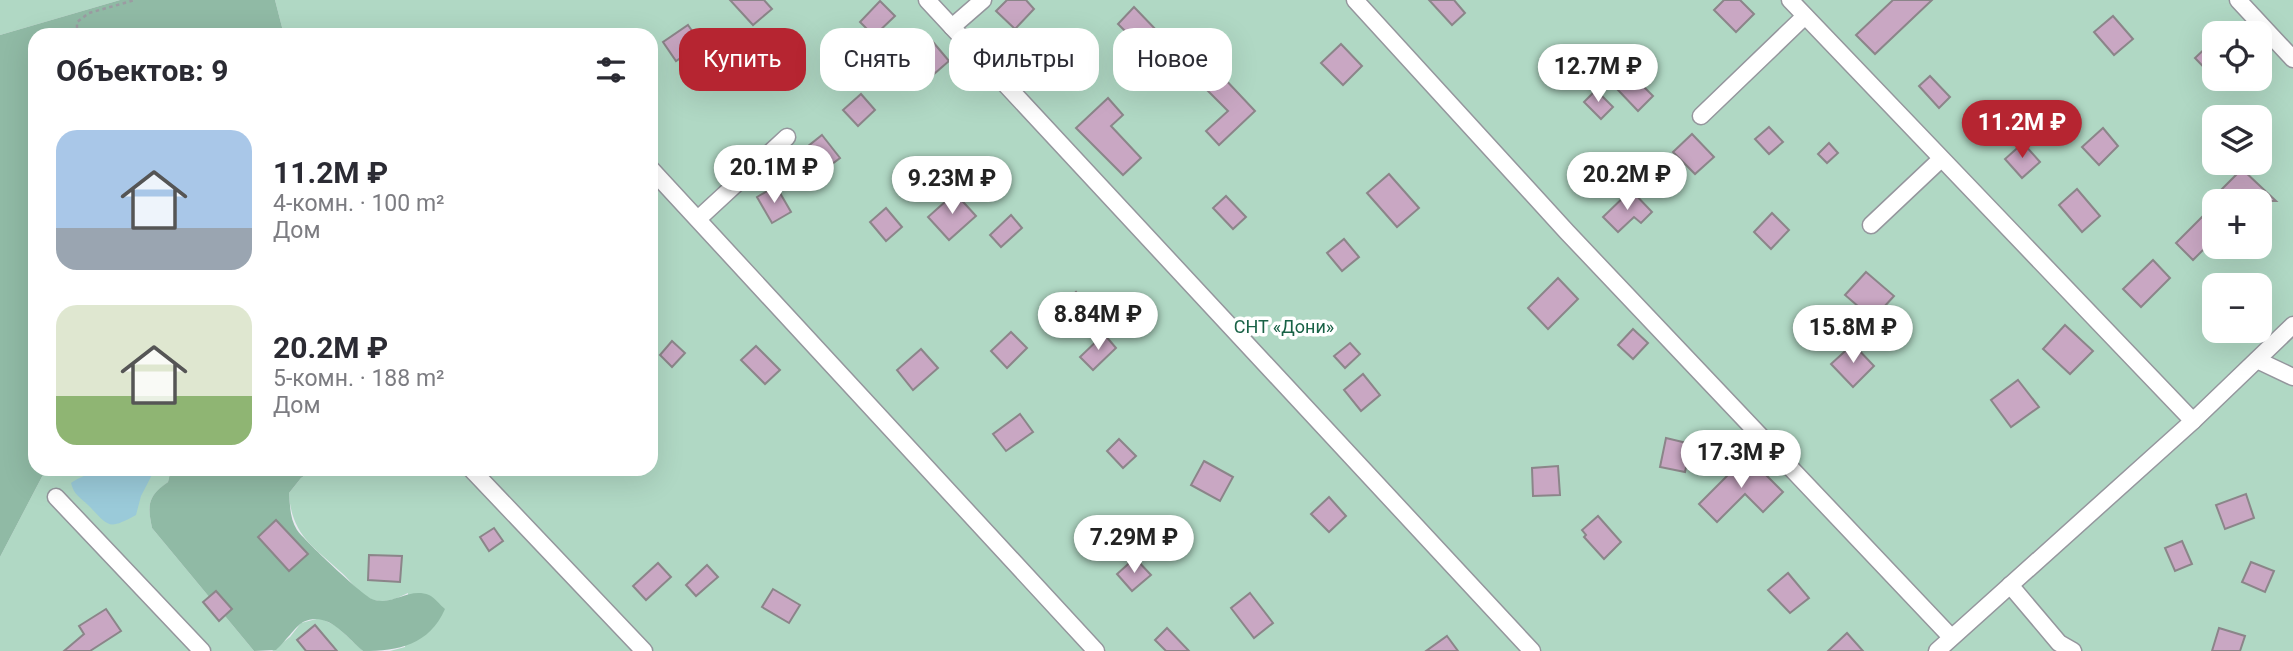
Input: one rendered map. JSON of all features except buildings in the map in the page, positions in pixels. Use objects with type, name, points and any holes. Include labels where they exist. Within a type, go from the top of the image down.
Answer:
[{"type":"street","points":[[927,0],[1531,651]]},
{"type":"street","points":[[952,27],[983,0]]},
{"type":"street","points":[[1355,0],[1567,232],[1951,637]]},
{"type":"street","points":[[1790,0],[2193,421]]},
{"type":"street","points":[[2238,0],[2293,59]]},
{"type":"street","points":[[1701,116],[1805,16]]},
{"type":"street","points":[[698,219],[787,137]]},
{"type":"street","points":[[1871,225],[1941,159]]},
{"type":"street","points":[[658,176],[1096,651]]},
{"type":"street","points":[[1937,651],[2193,421],[2293,326]]},
{"type":"street","points":[[2257,360],[2293,377]]},
{"type":"street","points":[[478,476],[644,651]]},
{"type":"street","points":[[56,498],[202,651]]},
{"type":"street","points":[[2010,585],[2059,643],[2073,651]]},
{"type":"path","points":[[77,28],[77,22],[89,13],[135,0]]},
{"type":"green space","points":[[0,0],[120,0],[0,35]]},
{"type":"green space","points":[[120,0],[275,0],[282,28],[28,28],[28,476],[42,476],[0,557],[0,35]]},
{"type":"green space","name":"СНТ «Дони»","points":[[275,0],[2293,0],[2293,651],[390,651],[405,647],[408,593],[385,601],[371,599],[359,591],[299,530],[294,520],[289,493],[304,476],[658,476],[658,28],[282,28]]},
{"type":"green space","points":[[42,476],[169,476],[168,482],[156,492],[151,501],[152,528],[254,651],[0,651],[0,557]]},
{"type":"green space","points":[[169,476],[304,476],[289,493],[291,512],[297,530],[321,555],[372,599],[386,601],[421,593],[431,596],[445,609],[422,638],[412,644],[389,650],[363,651],[336,627],[328,622],[312,619],[300,624],[276,650],[254,651],[152,528],[151,501],[156,492],[168,482]]},
{"type":"green space","points":[[320,618],[336,626],[363,651],[272,651],[290,637],[301,623]]},
{"type":"water","points":[[84,476],[151,476],[141,496],[136,515],[114,524],[100,518],[78,495],[71,483]]}]
